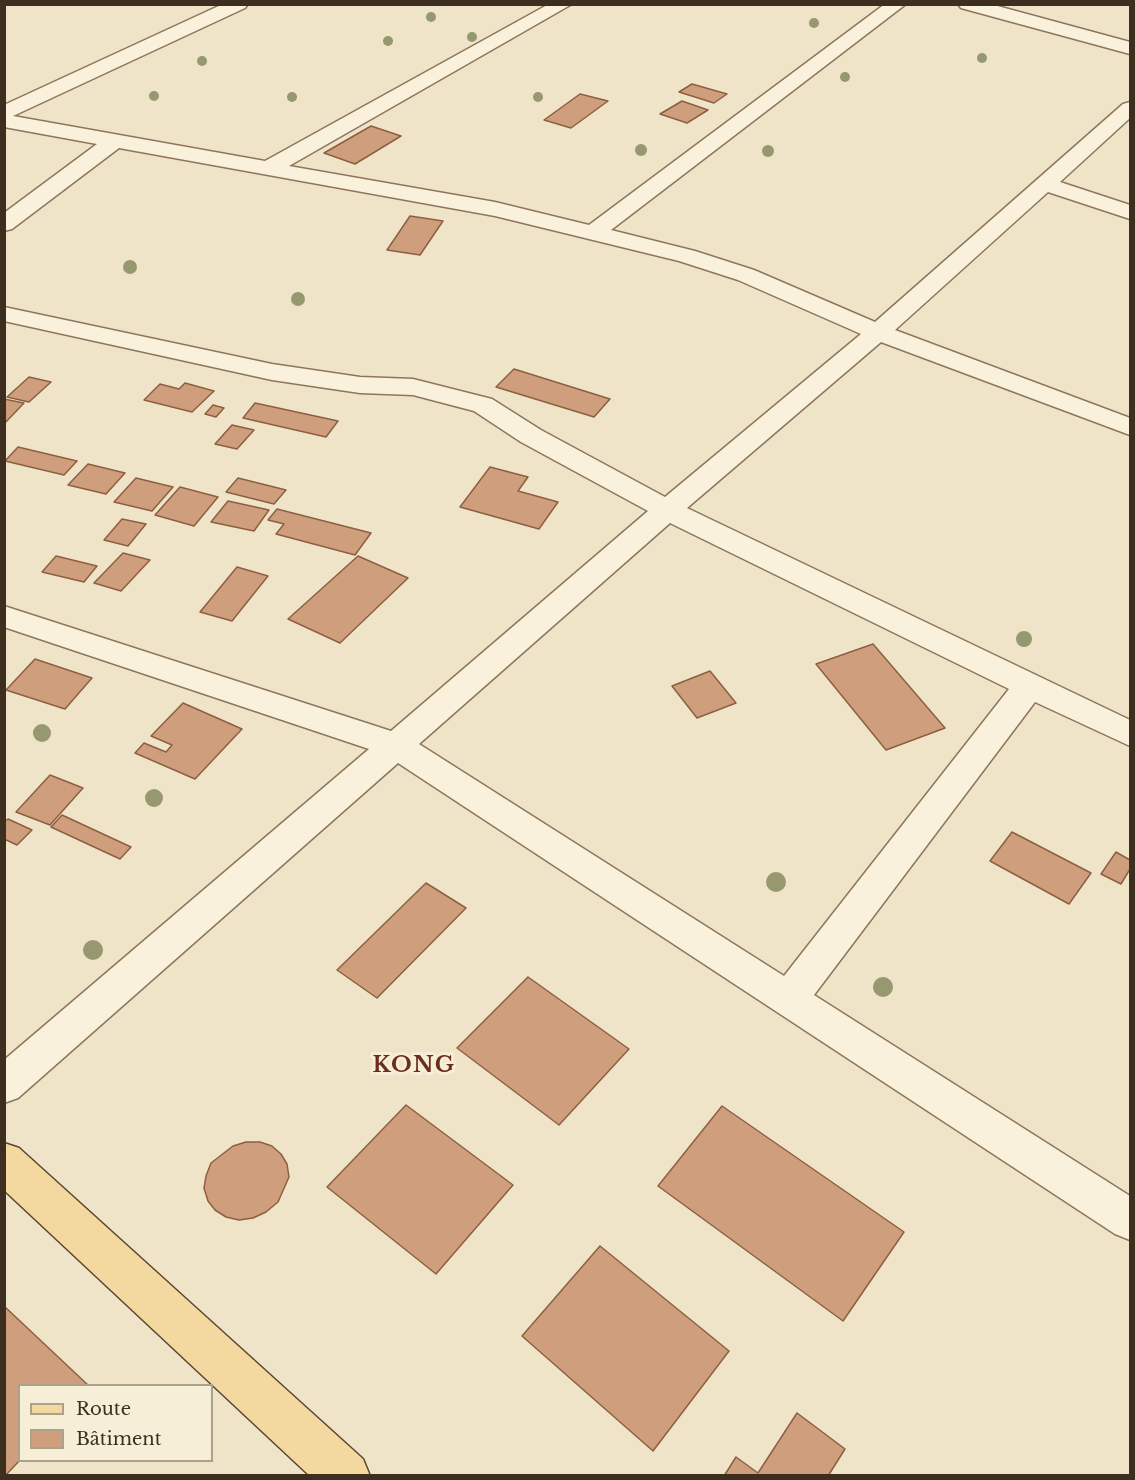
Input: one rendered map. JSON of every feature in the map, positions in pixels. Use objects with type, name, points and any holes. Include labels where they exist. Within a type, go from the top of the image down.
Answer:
[{"type":"main road","points":[[4,1162],[346,1476]]},
{"type":"street","points":[[4,113],[239,4]]},
{"type":"street","points":[[267,168],[563,4]]},
{"type":"street","points":[[594,232],[897,4]]},
{"type":"street","points":[[967,4],[1131,48]]},
{"type":"street","points":[[4,1085],[667,510],[878,332],[1131,108]]},
{"type":"street","points":[[4,121],[495,209],[687,256],[746,275],[878,332],[1131,427]]},
{"type":"street","points":[[4,224],[116,140]]},
{"type":"street","points":[[1044,184],[1131,212]]},
{"type":"street","points":[[4,314],[272,372],[360,385],[413,387],[483,405],[531,436],[667,510],[1131,734]]},
{"type":"street","points":[[4,616],[396,745],[1131,1220]]},
{"type":"street","points":[[788,999],[1030,685]]},
{"type":"building","points":[[692,84],[727,94],[714,103],[679,92]]},
{"type":"building","points":[[580,94],[608,101],[571,128],[544,120]]},
{"type":"building","points":[[682,101],[708,110],[687,123],[660,114]]},
{"type":"building","points":[[371,126],[401,136],[355,164],[324,153]]},
{"type":"building","points":[[410,216],[443,221],[420,255],[387,250]]},
{"type":"building","points":[[514,369],[610,399],[594,417],[496,387]]},
{"type":"building","points":[[29,377],[51,382],[29,402],[7,397]]},
{"type":"building","points":[[185,383],[214,391],[192,412],[144,400],[160,384],[179,389]]},
{"type":"building","points":[[4,399],[24,403],[4,424]]},
{"type":"building","points":[[255,403],[338,421],[326,437],[243,418]]},
{"type":"building","points":[[213,405],[224,408],[216,417],[205,414]]},
{"type":"building","points":[[232,425],[254,430],[237,449],[215,444]]},
{"type":"building","points":[[18,447],[77,461],[64,475],[5,461]]},
{"type":"building","points":[[88,464],[125,473],[106,494],[68,485]]},
{"type":"building","points":[[490,467],[528,477],[518,491],[558,502],[539,529],[460,507]]},
{"type":"building","points":[[136,478],[173,487],[152,511],[114,502]]},
{"type":"building","points":[[238,478],[286,490],[274,504],[226,492]]},
{"type":"building","points":[[180,487],[218,497],[194,526],[155,515]]},
{"type":"building","points":[[228,501],[269,510],[254,531],[211,522]]},
{"type":"building","points":[[277,509],[371,533],[355,555],[276,534],[284,524],[268,520]]},
{"type":"building","points":[[122,519],[146,524],[128,546],[104,540]]},
{"type":"building","points":[[123,553],[150,560],[121,591],[94,583]]},
{"type":"building","points":[[56,556],[97,566],[84,582],[42,572]]},
{"type":"building","points":[[358,556],[408,578],[340,643],[288,619]]},
{"type":"building","points":[[237,567],[268,576],[232,621],[200,612]]},
{"type":"building","points":[[873,644],[945,728],[886,750],[816,664]]},
{"type":"building","points":[[35,659],[92,678],[65,709],[6,690]]},
{"type":"building","points":[[710,671],[736,703],[697,718],[672,686]]},
{"type":"building","points":[[183,703],[242,729],[195,779],[135,753],[144,743],[166,752],[172,745],[151,736]]},
{"type":"building","points":[[50,775],[83,788],[50,825],[16,812]]},
{"type":"building","points":[[62,815],[131,847],[120,859],[51,827]]},
{"type":"building","points":[[8,819],[32,830],[17,845],[4,839],[4,822]]},
{"type":"building","points":[[1012,832],[1091,873],[1069,904],[990,861]]},
{"type":"building","points":[[1116,852],[1130,860],[1130,869],[1121,884],[1101,874]]},
{"type":"building","points":[[426,883],[466,908],[377,998],[337,970]]},
{"type":"building","points":[[528,977],[629,1049],[559,1125],[457,1048]]},
{"type":"building","points":[[406,1105],[513,1185],[436,1274],[327,1187]]},
{"type":"building","points":[[722,1106],[904,1232],[843,1321],[658,1186]]},
{"type":"building","points":[[246,1142],[260,1142],[272,1146],[287,1164],[289,1177],[278,1202],[266,1212],[253,1218],[239,1220],[226,1217],[215,1210],[208,1201],[204,1188],[211,1163],[233,1146]]},
{"type":"building","points":[[600,1246],[729,1351],[653,1451],[522,1336]]},
{"type":"building","points":[[4,1306],[87,1384],[18,1384],[18,1462],[5,1476]]},
{"type":"building","points":[[797,1413],[845,1449],[828,1476],[724,1476],[736,1457],[758,1473]]},
{"type":"district","name":"KONG","points":[[414,1066]]}]
